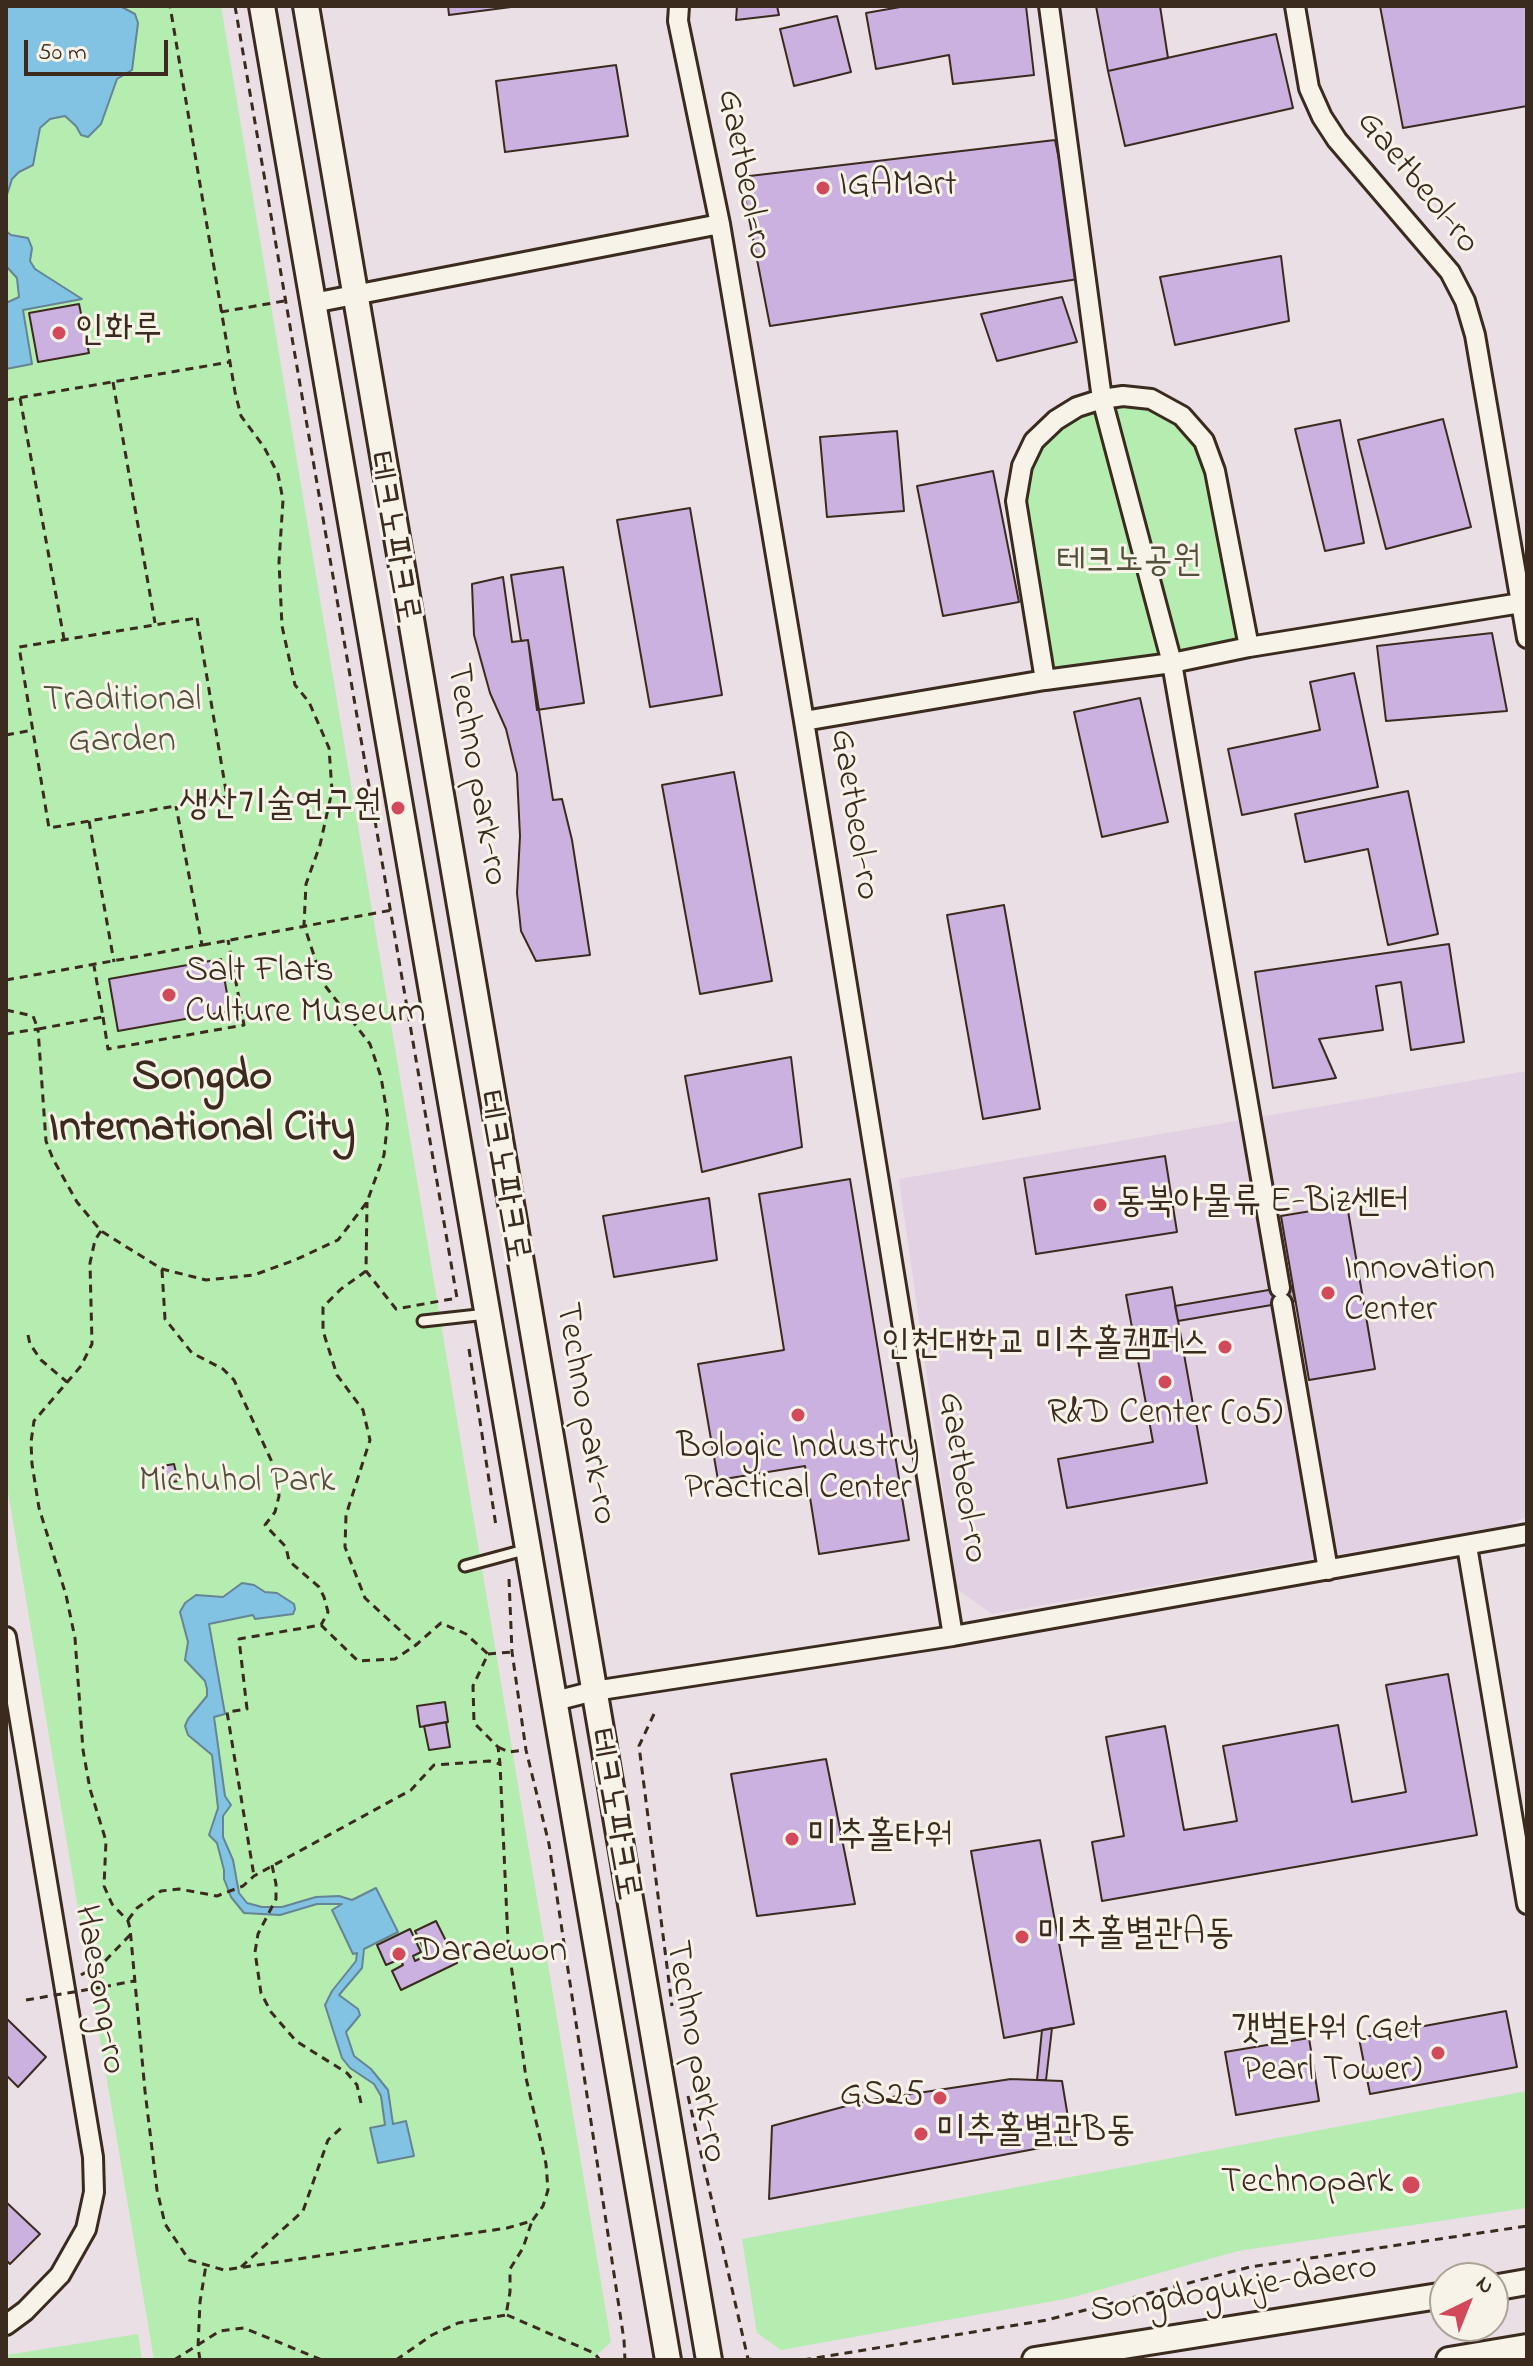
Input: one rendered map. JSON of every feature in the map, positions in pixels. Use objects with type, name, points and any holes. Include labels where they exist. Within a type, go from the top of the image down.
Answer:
[{"type":"street","name":"테크노파크로","points":[[262,6],[668,2360]]},
{"type":"street","name":"Techno park-ro","points":[[306,6],[709,2360]]},
{"type":"street","name":"Gaetbeol-ro","points":[[679,6],[678,21],[720,224],[804,721],[953,1636]]},
{"type":"street","points":[[1049,6],[1102,399],[1172,663],[1328,1570]]},
{"type":"street","name":"Gaetbeol-ro","points":[[1295,6],[1309,88],[1322,117],[1337,140],[1450,272],[1465,301],[1475,335],[1524,603],[1527,638]]},
{"type":"street","points":[[313,303],[720,224]]},
{"type":"street","points":[[1045,680],[1016,501],[1022,466],[1034,441],[1056,420],[1077,407],[1102,399],[1123,396],[1151,399],[1182,416],[1204,441],[1215,471],[1249,647]]},
{"type":"street","points":[[804,721],[1524,603]]},
{"type":"street","points":[[555,1701],[594,1691],[953,1636],[1527,1534]]},
{"type":"street","points":[[1467,1546],[1527,1904]]},
{"type":"street","name":"Haesong-ro","points":[[6,1637],[93,2157],[94,2180],[86,2229],[76,2249],[45,2292],[6,2325]]},
{"type":"street","name":"Songdogukje-daero","points":[[1035,2360],[1429,2298]]},
{"type":"street","points":[[1449,2360],[1527,2347]]},
{"type":"lane","points":[[423,1321],[487,1314]]},
{"type":"lane","points":[[465,1566],[528,1549]]},
{"type":"path","points":[[6,1010],[33,1016],[38,1029],[46,1141],[64,1181],[101,1231],[162,1269],[206,1280],[254,1275],[338,1240],[367,1202],[384,1155],[388,1119],[381,1077],[370,1044],[323,983],[304,925],[306,884],[320,845],[332,791],[329,748],[309,702],[295,685],[282,626],[279,562],[283,500],[278,474],[264,447],[241,416],[170,6]]},
{"type":"path","points":[[235,6],[457,1298],[396,1309],[366,1271],[367,1202]]},
{"type":"path","points":[[221,312],[284,301]]},
{"type":"path","points":[[6,400],[230,362]]},
{"type":"path","points":[[113,382],[155,624]]},
{"type":"path","points":[[20,398],[64,639]]},
{"type":"path","points":[[197,618],[227,797],[49,828],[19,647],[155,624],[197,618]]},
{"type":"path","points":[[6,735],[33,730]]},
{"type":"path","points":[[176,805],[202,945]]},
{"type":"path","points":[[89,821],[114,962]]},
{"type":"path","points":[[6,980],[392,910]]},
{"type":"path","points":[[94,966],[108,1049],[244,1025],[228,940]]},
{"type":"path","points":[[6,1034],[103,1017]]},
{"type":"path","points":[[101,1231],[95,1240],[90,1263],[92,1344],[88,1355],[34,1421],[32,1464],[42,1522],[66,1595],[75,1638],[83,1750],[90,1789],[106,1841],[104,1886],[112,1904],[128,1921],[157,2190],[165,2224],[189,2260],[224,2270],[507,2228],[532,2221]]},
{"type":"path","points":[[162,1269],[165,1319],[192,1353],[223,1369],[234,1380],[272,1462],[279,1496],[275,1512],[265,1525],[286,1547],[289,1561],[319,1587],[328,1612],[321,1625]]},
{"type":"path","points":[[366,1271],[323,1307],[323,1331],[337,1375],[363,1410],[370,1440],[346,1515],[345,1547],[365,1598],[416,1645]]},
{"type":"path","points":[[28,1335],[41,1360],[67,1382]]},
{"type":"path","points":[[469,1349],[496,1526]]},
{"type":"path","points":[[509,1579],[512,1652],[526,1750],[549,1844],[625,2360]]},
{"type":"path","points":[[321,1625],[358,1661],[395,1659],[441,1623],[466,1634],[488,1654],[512,1652]]},
{"type":"path","points":[[254,1876],[227,1712],[247,1709],[239,1639],[321,1625]]},
{"type":"path","points":[[488,1654],[473,1686],[474,1723],[498,1747],[509,1752],[526,1750]]},
{"type":"path","points":[[654,1714],[639,1746],[673,2012]]},
{"type":"path","points":[[498,1747],[508,1941],[526,2078],[548,2190],[543,2206],[532,2221],[523,2248],[510,2269],[506,2315]]},
{"type":"path","points":[[128,1921],[137,1908],[161,1891],[179,1889],[208,1896],[225,1895],[243,1886],[272,1865],[411,1790],[434,1765],[489,1761],[500,1764]]},
{"type":"path","points":[[272,1865],[276,1899],[258,1934],[255,1952],[261,1993],[276,2019],[296,2041],[347,2073],[357,2085],[361,2103]]},
{"type":"path","points":[[80,1975],[105,1961],[130,1935]]},
{"type":"path","points":[[26,2000],[134,1981]]},
{"type":"path","points":[[686,2089],[748,2359],[755,2360]]},
{"type":"path","points":[[241,2267],[288,2228],[303,2211],[328,2140],[341,2128]]},
{"type":"path","points":[[803,2360],[1047,2320],[1250,2267],[1527,2226]]},
{"type":"path","points":[[200,2360],[200,2302],[206,2265]]},
{"type":"path","points":[[396,2360],[432,2335],[458,2323],[506,2315],[594,2353],[600,2360]]},
{"type":"path","points":[[174,2360],[220,2331],[244,2328],[322,2360]]},
{"type":"shaded area","name":"인천대학교 미추홀캠퍼스","points":[[1527,1071],[1527,1516],[1509,1525],[992,1614],[957,1589],[899,1179]]},
{"type":"green space","name":"Michuhol Park","points":[[6,6],[221,6],[611,2342],[591,2360],[154,2360],[6,1480]]},
{"type":"green space","name":"테크노공원","points":[[1151,399],[1204,441],[1249,647],[1045,680],[1016,501],[1022,466],[1077,407]]},
{"type":"green space","points":[[1527,2091],[1527,2208],[1238,2251],[1070,2298],[781,2350],[757,2333],[742,2239]]},
{"type":"green space","points":[[138,2334],[142,2360],[6,2360],[6,2355]]},
{"type":"water","points":[[6,6],[120,6],[135,14],[138,23],[132,70],[117,79],[101,124],[88,137],[81,135],[65,116],[50,119],[40,128],[33,165],[12,179],[6,198]]},
{"type":"water","points":[[6,231],[28,238],[32,248],[30,261],[35,269],[82,299],[23,310],[32,364],[6,369],[6,303],[19,297],[17,278],[6,266]]},
{"type":"water","points":[[242,1583],[277,1593],[294,1604],[295,1609],[293,1614],[255,1619],[253,1615],[209,1624],[225,1714],[214,1717],[225,1796],[231,1805],[223,1816],[223,1837],[233,1860],[239,1893],[247,1903],[282,1907],[316,1897],[339,1896],[352,1900],[376,1888],[398,1932],[364,1949],[362,1968],[339,1995],[358,2009],[360,2015],[346,2032],[354,2056],[371,2069],[388,2090],[393,2124],[406,2121],[414,2156],[378,2163],[370,2128],[385,2125],[381,2096],[374,2084],[350,2068],[342,2058],[325,2005],[356,1961],[357,1953],[353,1954],[332,1910],[342,1904],[317,1904],[280,1915],[244,1913],[231,1897],[217,1843],[209,1835],[218,1808],[212,1755],[188,1735],[185,1726],[207,1696],[207,1689],[205,1681],[185,1660],[188,1642],[180,1612],[185,1603],[196,1595],[223,1597]]},
{"type":"building","points":[[448,6],[519,6],[449,15]]},
{"type":"building","points":[[737,6],[777,6],[779,15],[736,20]]},
{"type":"building","points":[[906,6],[1026,6],[1034,75],[953,84],[949,55],[876,69],[866,13]]},
{"type":"building","points":[[1096,6],[1160,6],[1168,58],[1108,71]]},
{"type":"building","points":[[1380,6],[1527,6],[1527,106],[1403,128]]},
{"type":"building","points":[[837,16],[851,72],[794,86],[780,29]]},
{"type":"building","points":[[1276,34],[1293,108],[1125,146],[1108,71]]},
{"type":"building","points":[[616,65],[628,136],[505,152],[496,81]]},
{"type":"building","points":[[1055,140],[1085,278],[770,326],[741,177]]},
{"type":"building","points":[[1281,256],[1289,321],[1175,345],[1160,277]]},
{"type":"building","points":[[1062,297],[1077,342],[997,361],[981,314]]},
{"type":"building","name":"인화루","points":[[79,304],[89,353],[38,362],[29,313]]},
{"type":"building","points":[[1443,419],[1471,527],[1386,549],[1358,440]]},
{"type":"building","points":[[1340,420],[1364,543],[1325,551],[1295,429]]},
{"type":"building","points":[[897,431],[904,511],[827,517],[820,437]]},
{"type":"building","points":[[993,471],[1019,602],[943,616],[917,486]]},
{"type":"building","points":[[690,508],[722,695],[650,707],[617,520]]},
{"type":"building","points":[[563,567],[584,703],[537,710],[528,640],[521,641],[511,575]]},
{"type":"building","points":[[503,577],[512,642],[528,640],[553,800],[562,799],[572,840],[590,955],[536,961],[521,931],[517,893],[520,836],[517,774],[506,729],[490,693],[474,635],[472,584]]},
{"type":"building","points":[[1492,633],[1507,711],[1386,721],[1377,646]]},
{"type":"building","points":[[1354,673],[1378,787],[1242,815],[1228,749],[1320,730],[1310,682]]},
{"type":"building","points":[[1140,698],[1168,822],[1102,837],[1074,712]]},
{"type":"building","points":[[734,772],[772,981],[700,994],[662,785]]},
{"type":"building","points":[[1408,791],[1438,934],[1388,945],[1368,849],[1305,862],[1295,814]]},
{"type":"building","points":[[1004,905],[1040,1109],[983,1119],[947,915]]},
{"type":"building","points":[[1449,944],[1464,1042],[1411,1050],[1401,982],[1376,986],[1383,1030],[1319,1039],[1336,1078],[1273,1088],[1255,972]]},
{"type":"building","name":"Salt Flats Culture Museum","points":[[221,959],[230,1011],[118,1031],[109,979]]},
{"type":"building","points":[[791,1057],[802,1147],[702,1172],[685,1076]]},
{"type":"building","name":"동북아물류 E-Biz센터","points":[[1165,1156],[1177,1232],[1036,1254],[1024,1178]]},
{"type":"building","name":"Bologic Industry Practical Center","points":[[850,1179],[909,1540],[819,1554],[805,1466],[718,1480],[698,1364],[784,1350],[759,1194]]},
{"type":"building","points":[[709,1198],[717,1260],[614,1277],[603,1216]]},
{"type":"building","name":"Innovation Center","points":[[1347,1205],[1375,1369],[1309,1380],[1281,1216]]},
{"type":"building","points":[[1292,1286],[1295,1301],[1178,1321],[1175,1306]]},
{"type":"building","name":"R&D Center (05)","points":[[1172,1287],[1207,1483],[1067,1508],[1058,1459],[1153,1442],[1126,1295]]},
{"type":"building","points":[[174,1464],[178,1481],[160,1484],[157,1467]]},
{"type":"building","points":[[1448,1674],[1477,1835],[1102,1901],[1092,1842],[1124,1836],[1106,1737],[1165,1726],[1184,1830],[1237,1821],[1223,1746],[1338,1725],[1352,1802],[1406,1792],[1386,1685]]},
{"type":"building","points":[[445,1702],[448,1722],[420,1727],[417,1706]]},
{"type":"building","points":[[446,1722],[450,1747],[429,1750],[424,1726]]},
{"type":"building","name":"미추홀타워","points":[[826,1759],[855,1904],[757,1916],[731,1774]]},
{"type":"building","name":"미추홀별관A동","points":[[1040,1840],[1074,2024],[1004,2038],[971,1851]]},
{"type":"building","name":"Daraewon","points":[[436,1921],[457,1963],[401,1990],[392,1971],[403,1965],[400,1959],[386,1965],[377,1945],[410,1929],[421,1952],[413,1956],[415,1961],[427,1955],[415,1931]]},
{"type":"building","name":"갯벌타워 (Get Pearl Tower)","points":[[1506,2011],[1517,2067],[1370,2094],[1359,2038]]},
{"type":"building","points":[[6,2018],[46,2057],[18,2087],[6,2075]]},
{"type":"building","points":[[1052,2028],[1046,2080],[1037,2080],[1042,2030]]},
{"type":"building","points":[[1309,2038],[1319,2101],[1236,2115],[1225,2052]]},
{"type":"building","name":"미추홀별관B동","points":[[1011,2079],[1062,2081],[1072,2142],[769,2199],[772,2126],[865,2101]]},
{"type":"building","points":[[6,2202],[40,2234],[10,2264],[6,2260]]},
{"type":"place","name":"IGAMart","points":[[823,188]]},
{"type":"place","name":"인화루","points":[[59,333]]},
{"type":"place","name":"생산기술연구원","points":[[398,808]]},
{"type":"place","name":"Salt Flats Culture Museum","points":[[169,995]]},
{"type":"place","name":"동북아물류 E-Biz센터","points":[[1100,1205]]},
{"type":"place","name":"Innovation Center","points":[[1328,1293]]},
{"type":"place","name":"인천대학교 미추홀캠퍼스","points":[[1225,1347]]},
{"type":"place","name":"R&D Center (05)","points":[[1165,1382]]},
{"type":"place","name":"Bologic Industry Practical Center","points":[[798,1415]]},
{"type":"place","name":"미추홀타워","points":[[792,1839]]},
{"type":"place","name":"미추홀별관A동","points":[[1022,1937]]},
{"type":"place","name":"Daraewon","points":[[399,1954]]},
{"type":"place","name":"갯벌타워 (Get Pearl Tower)","points":[[1438,2053]]},
{"type":"place","name":"GS25","points":[[940,2098]]},
{"type":"place","name":"미추홀별관B동","points":[[921,2134]]},
{"type":"place","name":"Technopark","points":[[1411,2185]]},
{"type":"district","name":"Songdo International City","points":[[202,1106]]},
{"type":"park label","name":"Traditional Garden","points":[[122,724]]}]
